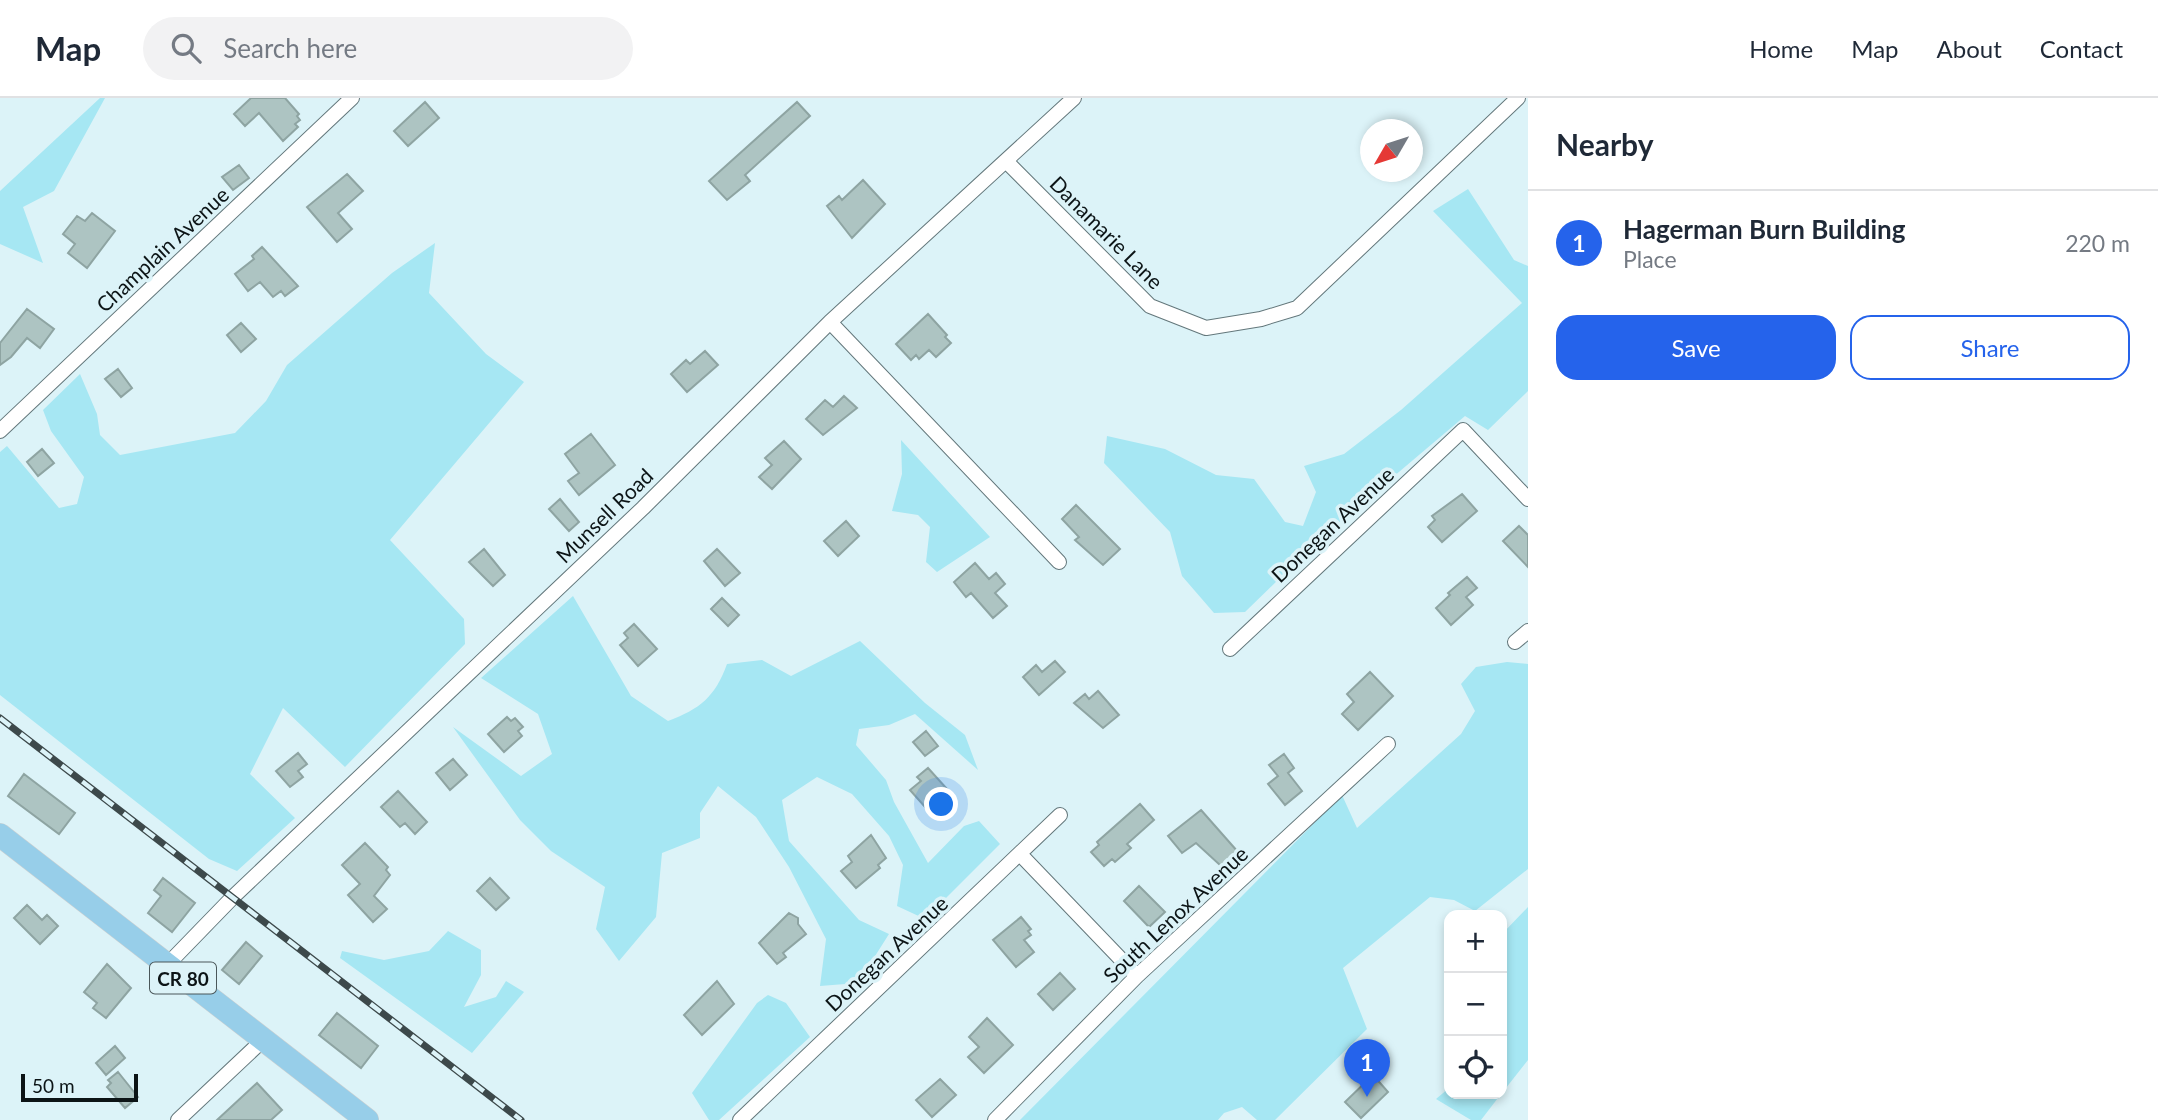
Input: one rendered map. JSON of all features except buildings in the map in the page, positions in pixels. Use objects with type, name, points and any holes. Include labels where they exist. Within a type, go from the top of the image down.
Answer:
[{"type":"main road","name":"CR 80","points":[[0,835],[367,1120]]},
{"type":"street","name":"Champlain Avenue","points":[[0,431],[352,98]]},
{"type":"street","name":"Munsell Road","points":[[167,965],[214,915],[643,508],[830,322],[1074,98]]},
{"type":"street","name":"Danamarie Lane","points":[[1007,162],[1150,306],[1206,328],[1297,308],[1518,98]]},
{"type":"street","points":[[830,322],[1059,562]]},
{"type":"street","name":"Donegan Avenue","points":[[1230,649],[1463,430],[1528,499]]},
{"type":"street","points":[[1515,642],[1528,631]]},
{"type":"street","name":"South Lenox Avenue","points":[[995,1120],[1138,976],[1388,744]]},
{"type":"street","name":"Donegan Avenue","points":[[740,1120],[1060,815]]},
{"type":"street","points":[[1020,854],[1138,976]]},
{"type":"street","points":[[178,1120],[263,1040]]},
{"type":"shaded area","points":[[100,98],[105,98],[54,191],[23,207],[43,263],[0,244],[0,191]]},
{"type":"shaded area","points":[[1468,189],[1514,260],[1528,266],[1528,391],[1488,430],[1465,416],[1321,538],[1245,612],[1214,613],[1182,576],[1170,532],[1104,463],[1107,436],[1165,449],[1216,475],[1254,479],[1285,522],[1303,526],[1316,492],[1304,466],[1344,454],[1401,410],[1522,303],[1433,211]]},
{"type":"shaded area","points":[[435,243],[429,293],[486,354],[524,382],[390,540],[464,619],[465,644],[345,767],[283,708],[250,774],[295,818],[237,871],[209,859],[0,695],[0,452],[7,446],[59,508],[77,504],[84,477],[51,431],[43,410],[80,374],[97,414],[100,435],[120,455],[235,433],[266,401],[287,365],[392,273]]},
{"type":"shaded area","points":[[901,440],[990,537],[937,572],[926,562],[930,527],[918,515],[892,511],[902,474]]},
{"type":"shaded area","points":[[573,596],[631,696],[668,721],[689,712],[705,700],[717,685],[727,664],[762,660],[791,676],[860,641],[925,703],[965,735],[978,770],[915,714],[889,725],[859,729],[856,745],[886,780],[894,802],[928,863],[964,826],[979,821],[1000,844],[925,919],[897,906],[903,865],[889,836],[852,794],[817,777],[782,800],[789,841],[859,920],[889,934],[858,983],[820,986],[826,939],[789,867],[756,817],[718,786],[700,813],[700,838],[662,853],[656,917],[619,961],[596,929],[605,887],[551,851],[520,820],[453,727],[521,776],[552,754],[538,714],[481,678]]},
{"type":"shaded area","points":[[1507,662],[1528,664],[1528,869],[1476,910],[1454,900],[1430,897],[1343,968],[1367,1029],[1275,1120],[1257,1120],[1242,1107],[1224,1113],[1218,1120],[1020,1120],[1342,795],[1357,828],[1461,734],[1475,711],[1461,684],[1476,667]]},
{"type":"shaded area","points":[[1528,907],[1528,1060],[1507,1087],[1507,973],[1507,929]]},
{"type":"shaded area","points":[[448,931],[481,950],[481,975],[464,1007],[496,997],[506,981],[524,992],[472,1053],[340,958],[342,951],[384,960],[429,951]]},
{"type":"shaded area","points":[[768,995],[786,1003],[810,1037],[719,1120],[709,1120],[692,1093],[757,1003]]},
{"type":"shaded area","points":[[1444,1092],[1444,1099],[1497,1099],[1481,1120],[1471,1120],[1436,1099]]},
{"type":"railway","points":[[0,718],[521,1120]]},
{"type":"place","name":"Hagerman Burn Building","points":[[1367,1097]]}]
